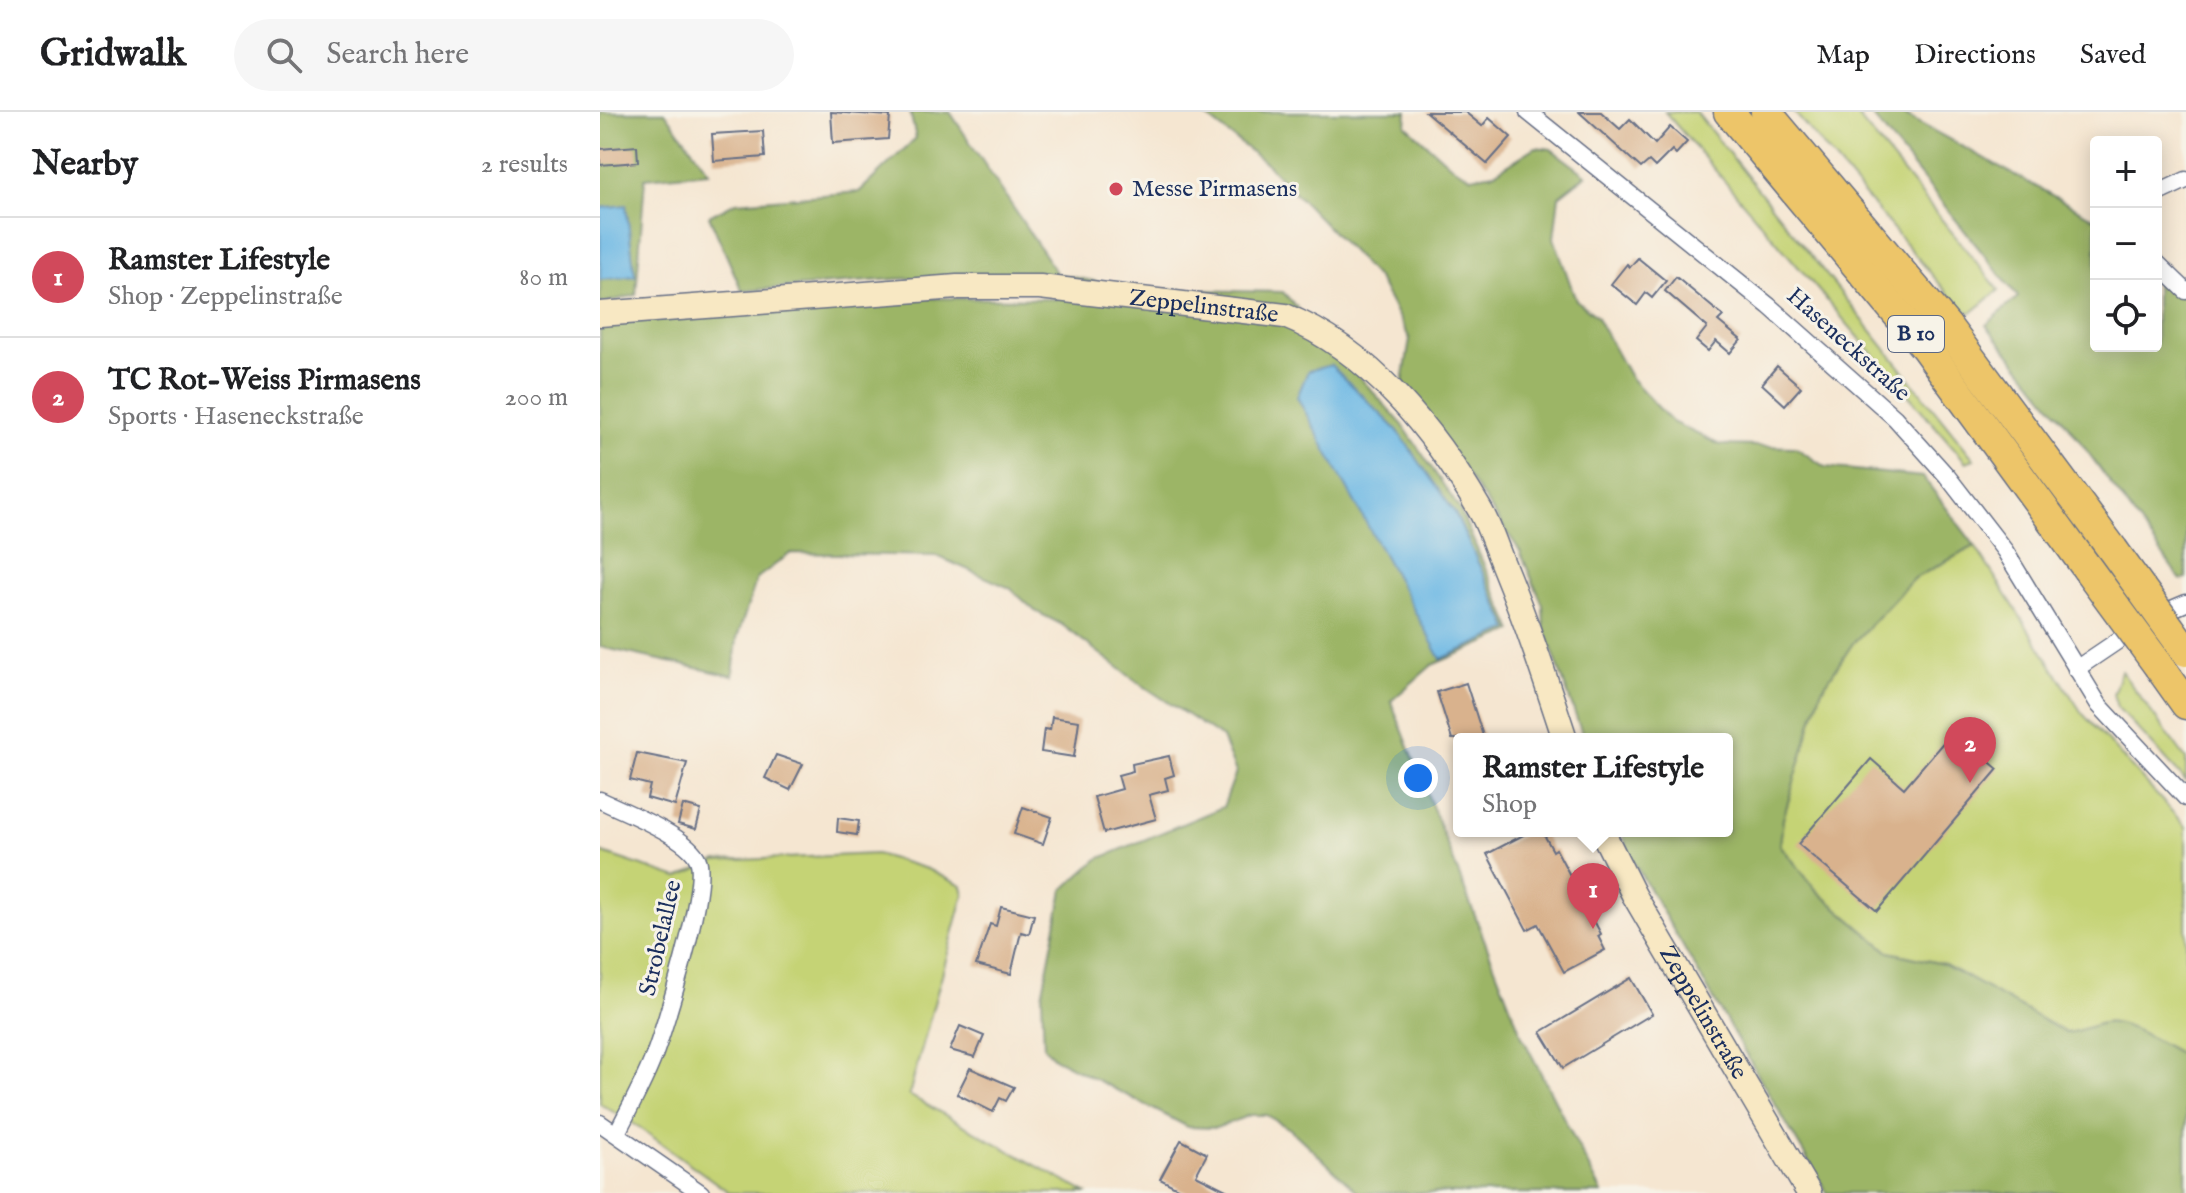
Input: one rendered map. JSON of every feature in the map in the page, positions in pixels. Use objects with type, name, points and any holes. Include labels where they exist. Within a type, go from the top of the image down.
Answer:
[{"type":"highway","name":"B 10","points":[[1729,112],[1926,348],[2186,704]]},
{"type":"highway","name":"B 10","points":[[1766,112],[1955,337],[2186,651]]},
{"type":"street","name":"Haseneckstraße","points":[[1528,112],[1769,306],[1895,418],[1947,476],[2005,551],[2076,669],[2115,724],[2186,798]]},
{"type":"street","points":[[2162,191],[2186,180]]},
{"type":"street","points":[[2162,268],[2186,291]]},
{"type":"street","name":"Zeppelinstraße","points":[[600,314],[804,300],[860,292],[1040,287],[1285,316],[1319,330],[1375,376],[1423,427],[1481,512],[1516,597],[1563,733]]},
{"type":"street","points":[[2076,669],[2153,617],[2186,603]]},
{"type":"street","name":"Strobelallee","points":[[600,800],[677,839],[698,857],[700,867],[697,898],[666,1018],[652,1060],[617,1133]]},
{"type":"street","name":"Zeppelinstraße","points":[[1605,837],[1634,895],[1809,1193]]},
{"type":"street","points":[[600,1123],[701,1193]]},
{"type":"green space","points":[[600,112],[665,112],[709,172],[645,178],[636,295],[600,304]]},
{"type":"green space","points":[[910,112],[950,112],[1057,274],[1135,289],[1283,292],[1402,424],[1459,508],[1513,631],[1432,665],[1391,701],[1522,1036],[1602,1193],[1359,1193],[1290,1129],[1266,1115],[1250,1115],[1216,1128],[1188,1127],[1054,1058],[1044,1047],[1042,996],[1063,890],[1098,859],[1223,807],[1236,772],[1222,738],[1136,681],[1061,624],[1035,611],[1010,588],[937,556],[791,553],[757,578],[737,638],[733,676],[600,647],[600,324],[919,298],[1056,299],[1056,274],[895,279],[742,291],[709,216],[736,202],[859,192],[916,138]]},
{"type":"green space","points":[[1194,112],[1407,112],[1406,125],[1449,164],[1471,177],[1494,173],[1536,147],[1551,149],[1586,175],[1559,196],[1554,238],[1576,300],[1596,316],[1630,377],[1672,422],[1720,445],[1795,447],[1825,467],[1923,477],[1975,546],[1913,579],[1853,643],[1821,691],[1783,819],[1780,845],[1817,891],[1889,952],[1943,964],[2066,1033],[2103,1023],[2122,1025],[2186,1057],[2186,1193],[1827,1193],[1633,861],[1623,837],[1733,837],[1733,733],[1582,733],[1544,627],[1543,605],[1520,551],[1403,382],[1410,339],[1378,279],[1267,164],[1204,115]]},
{"type":"green space","points":[[1665,112],[1696,112],[1974,459],[1966,462]]},
{"type":"green space","points":[[1794,112],[1854,112],[1999,290],[1971,313],[1961,309]]},
{"type":"green space","points":[[1869,112],[1899,112],[2090,216],[2090,352],[2162,352],[2162,274],[2186,295],[2186,579],[2181,580],[2071,429],[1986,325],[2018,297]]},
{"type":"green space","points":[[1975,546],[2082,713],[2186,827],[2186,1057],[2145,1034],[2112,1023],[2066,1033],[1943,964],[1889,952],[1817,891],[1780,845],[1783,819],[1821,691],[1853,643],[1913,579]]},
{"type":"green space","points":[[2121,671],[2186,759],[2186,781],[2117,707],[2113,694]]},
{"type":"green space","points":[[600,852],[678,878],[716,861],[876,854],[927,869],[962,886],[964,894],[909,1095],[1086,1193],[730,1193],[639,1127],[600,1104]]},
{"type":"water","points":[[626,205],[635,276],[600,280],[600,208]]},
{"type":"water","points":[[1331,365],[1397,430],[1455,513],[1509,629],[1441,659],[1297,397],[1308,371]]},
{"type":"building","points":[[831,112],[890,116],[888,139],[833,143]]},
{"type":"building","points":[[1426,112],[1465,112],[1482,126],[1489,118],[1511,137],[1487,164]]},
{"type":"building","points":[[1579,112],[1601,112],[1620,129],[1630,119],[1655,144],[1670,127],[1687,142],[1676,154],[1672,150],[1655,167],[1649,161],[1641,168]]},
{"type":"building","points":[[763,131],[765,157],[714,161],[712,134]]},
{"type":"building","points":[[637,146],[638,162],[600,165],[600,149]]},
{"type":"building","points":[[1638,258],[1666,281],[1652,298],[1646,293],[1637,305],[1611,284],[1627,264],[1630,267]]},
{"type":"building","points":[[1676,277],[1723,316],[1718,321],[1741,340],[1730,353],[1716,341],[1708,351],[1696,341],[1707,327],[1665,291]]},
{"type":"building","points":[[1777,366],[1801,387],[1785,405],[1762,384]]},
{"type":"building","points":[[1466,683],[1482,733],[1453,733],[1452,739],[1437,692]]},
{"type":"building","points":[[1052,717],[1079,721],[1074,757],[1041,752],[1044,729],[1050,730]]},
{"type":"building","points":[[1953,731],[1998,769],[1877,911],[1798,844],[1871,759],[1904,788]]},
{"type":"building","points":[[637,753],[687,763],[675,806],[647,798],[650,785],[630,780]]},
{"type":"building","points":[[776,755],[803,764],[790,790],[765,778]]},
{"type":"building","points":[[1169,756],[1174,775],[1165,778],[1168,790],[1149,795],[1156,819],[1104,833],[1094,797],[1122,789],[1118,775],[1133,771],[1132,764]]},
{"type":"building","points":[[683,805],[701,810],[696,829],[678,824]]},
{"type":"building","points":[[1023,807],[1052,817],[1043,844],[1014,834]]},
{"type":"building","points":[[838,818],[859,821],[857,835],[837,832]]},
{"type":"building","points":[[1520,837],[1545,837],[1553,851],[1556,849],[1601,934],[1598,936],[1605,950],[1564,972],[1538,924],[1527,930],[1487,854]]},
{"type":"building","points":[[1001,907],[1034,915],[1029,934],[1021,932],[1011,974],[976,965],[990,924],[996,926]]},
{"type":"building","points":[[1631,978],[1652,1014],[1563,1068],[1541,1032]]},
{"type":"building","points":[[960,1026],[984,1036],[975,1057],[950,1050]]},
{"type":"building","points":[[970,1068],[1014,1087],[1006,1101],[1000,1098],[993,1112],[957,1094]]},
{"type":"building","points":[[1181,1140],[1207,1154],[1196,1175],[1232,1193],[1187,1193],[1160,1179]]},
{"type":"place","name":"Messe Pirmasens","points":[[1116,189]]},
{"type":"place","name":"TC Rot-Weiss Pirmasens","points":[[1970,783]]},
{"type":"place","name":"Ramster Lifestyle","points":[[1593,929]]}]
